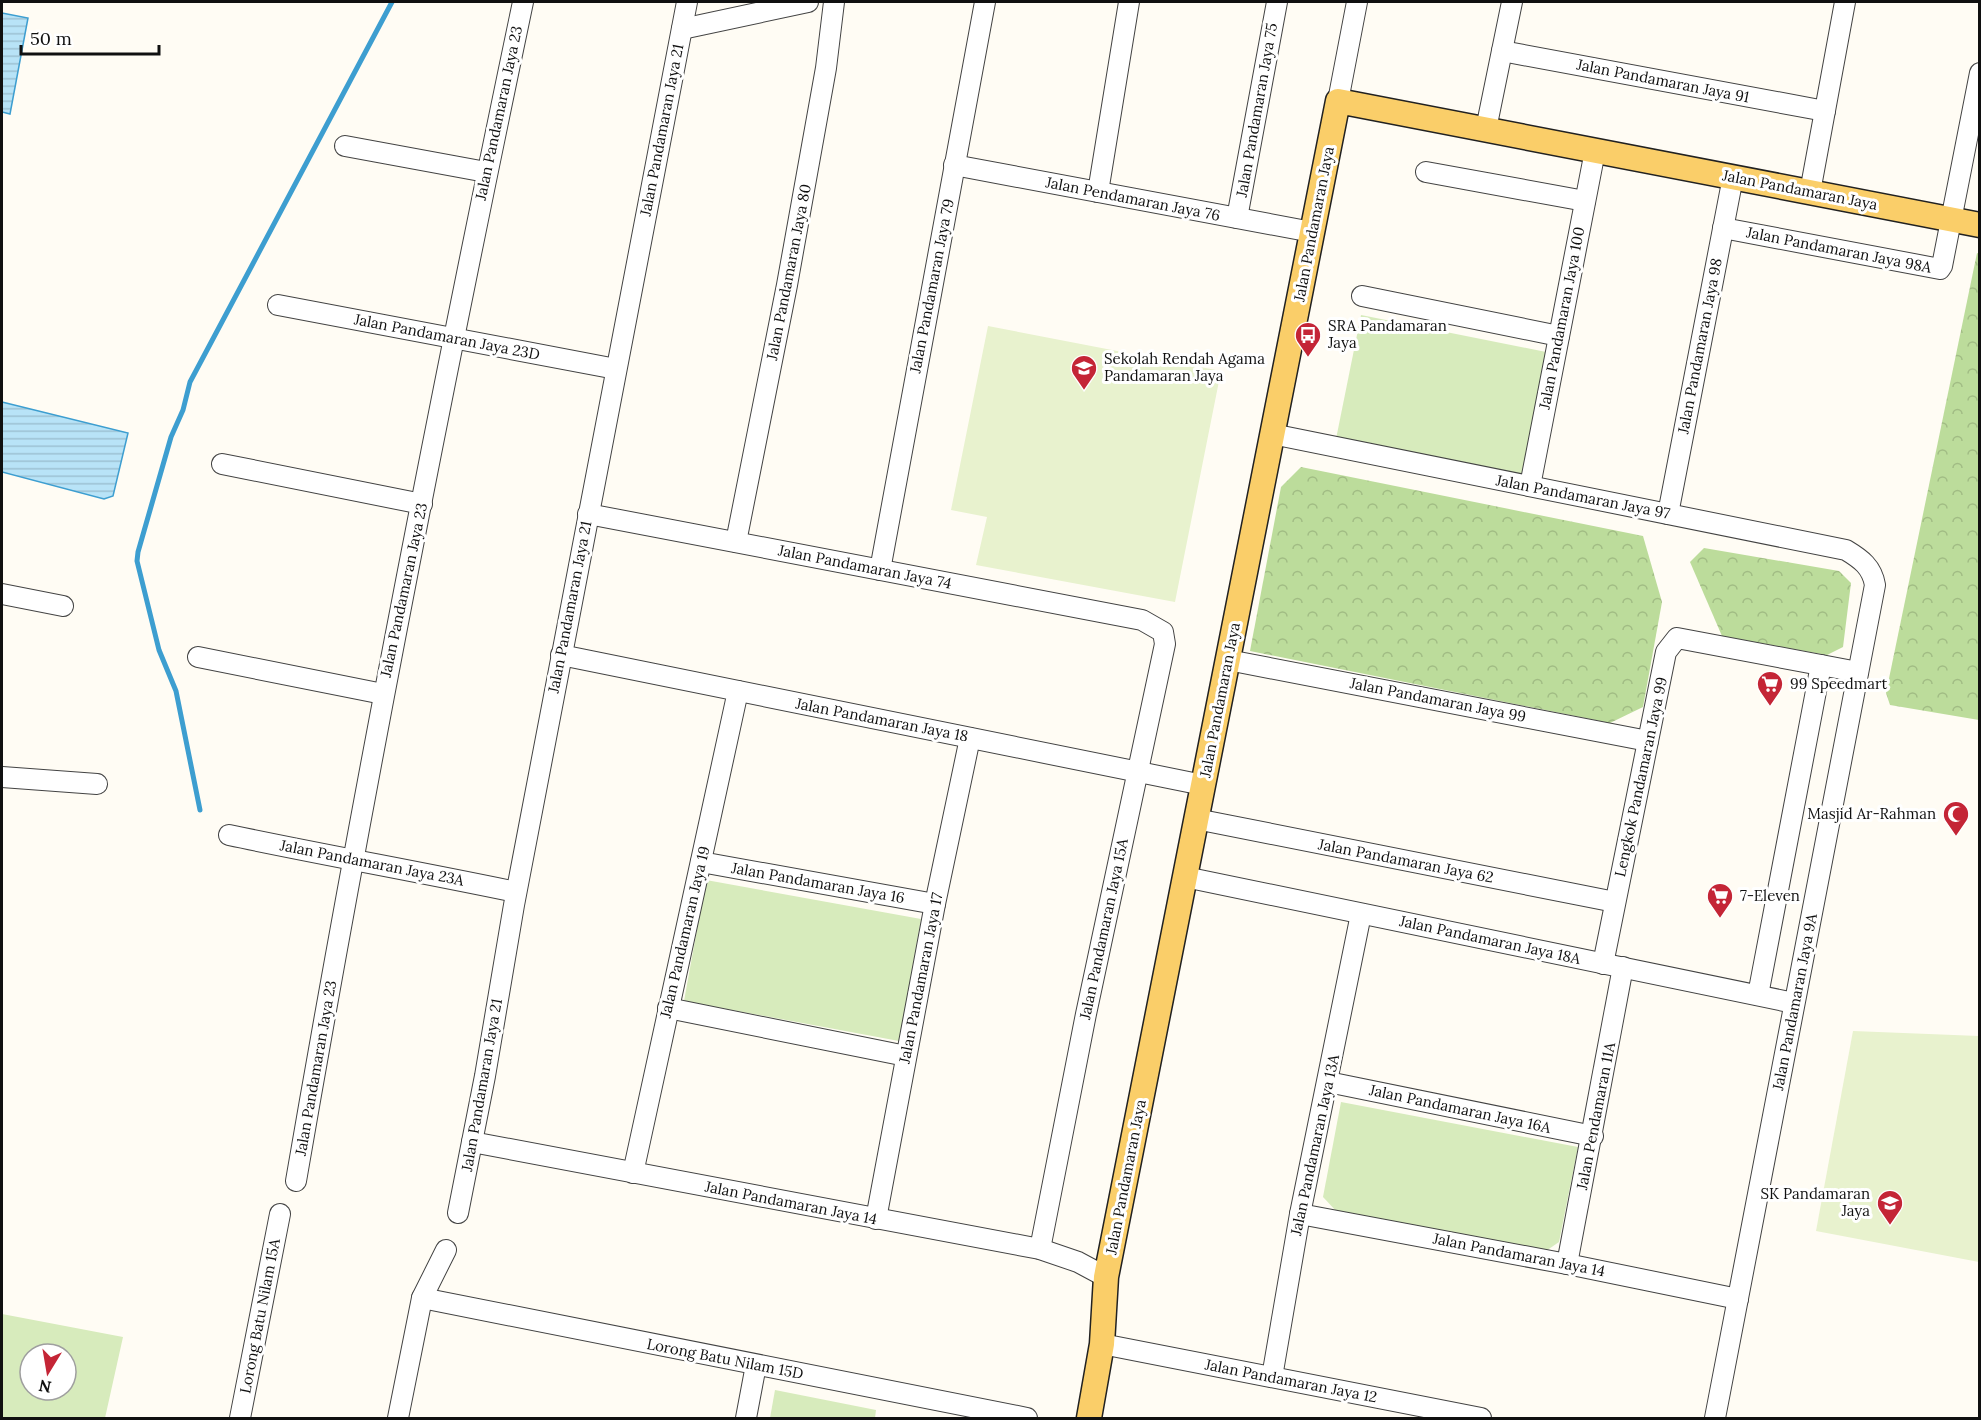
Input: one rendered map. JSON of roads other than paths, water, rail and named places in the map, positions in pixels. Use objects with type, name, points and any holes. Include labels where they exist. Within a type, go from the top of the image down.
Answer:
[{"type":"main road","name":"Jalan Pandamaran Jaya","points":[[1089,1419],[1102,1344],[1106,1277],[1338,101],[1980,225]]},
{"type":"street","name":"Jalan Pandamaran Jaya 23","points":[[296,1181],[383,694],[455,339],[486,172],[522,2]]},
{"type":"street","name":"Jalan Pandamaran Jaya 21","points":[[458,1213],[516,892],[687,2]]},
{"type":"street","points":[[682,29],[808,2]]},
{"type":"street","name":"Jalan Pandamaran Jaya 80","points":[[736,542],[791,262],[826,68],[834,2]]},
{"type":"street","name":"Jalan Pandamaran Jaya 79","points":[[880,570],[984,2]]},
{"type":"street","points":[[1098,192],[1129,2]]},
{"type":"street","name":"Jalan Pandamaran Jaya 75","points":[[1237,218],[1276,2]]},
{"type":"street","name":"Jalan Pandamaran Jaya","points":[[1338,101],[1357,2]]},
{"type":"street","points":[[1486,129],[1512,2]]},
{"type":"street","points":[[1810,192],[1845,2]]},
{"type":"street","name":"Jalan Pandamaran Jaya 91","points":[[1502,51],[1825,111]]},
{"type":"street","points":[[1951,220],[1980,73]]},
{"type":"street","points":[[345,146],[486,172]]},
{"type":"street","name":"Jalan Pandamaran Jaya 100","points":[[1530,486],[1595,151]]},
{"type":"street","name":"Jalan Pendamaran Jaya 76","points":[[954,165],[1312,232]]},
{"type":"street","points":[[1426,172],[1585,201]]},
{"type":"street","name":"Jalan Pandamaran Jaya 98","points":[[1668,514],[1733,177]]},
{"type":"street","name":"Jalan Pandamaran Jaya 98A","points":[[1723,228],[1937,269],[1942,266],[1951,220]]},
{"type":"street","points":[[1362,296],[1559,336]]},
{"type":"street","name":"Jalan Pandamaran Jaya 23D","points":[[278,305],[616,369]]},
{"type":"street","name":"Jalan Pandamaran Jaya 97","points":[[1272,434],[1846,550],[1864,561],[1873,576],[1875,585]]},
{"type":"street","points":[[222,464],[422,504]]},
{"type":"street","name":"Jalan Pandamaran Jaya 74","points":[[588,514],[1142,620]]},
{"type":"street","name":"Jalan Pandamaran Jaya 9A","points":[[1715,1419],[1875,585]]},
{"type":"street","points":[[2,594],[63,606]]},
{"type":"street","name":"Jalan Pandamaran Jaya 15A","points":[[1040,1250],[1086,1014],[1165,644],[1163,632],[1142,620]]},
{"type":"street","name":"Lengkok Pandamaran Jaya 99","points":[[1603,964],[1666,652],[1677,638],[1821,665]]},
{"type":"street","name":"Jalan Pandamaran Jaya 18","points":[[561,655],[1203,785]]},
{"type":"street","points":[[198,657],[383,694]]},
{"type":"street","name":"Jalan Pandamaran Jaya 99","points":[[1228,660],[1648,741]]},
{"type":"street","points":[[1758,995],[1821,665],[1858,672]]},
{"type":"street","name":"Jalan Pandamaran Jaya 19","points":[[633,1173],[738,691]]},
{"type":"street","name":"Jalan Pandamaran Jaya 17","points":[[876,1219],[935,904],[970,738]]},
{"type":"street","points":[[2,777],[97,784]]},
{"type":"street","name":"Jalan Pandamaran Jaya 62","points":[[1196,819],[1615,902]]},
{"type":"street","name":"Jalan Pandamaran Jaya 23A","points":[[229,835],[516,892]]},
{"type":"street","name":"Jalan Pandamaran Jaya 16","points":[[701,862],[935,904]]},
{"type":"street","name":"Jalan Pandamaran Jaya 18A","points":[[1185,877],[1794,1003]]},
{"type":"street","name":"Jalan Pandamaran Jaya 13A","points":[[1272,1377],[1300,1214],[1361,914]]},
{"type":"street","name":"Jalan Pendamaran 11A","points":[[1567,1264],[1623,968]]},
{"type":"street","points":[[668,1008],[906,1056]]},
{"type":"street","name":"Jalan Pandamaran Jaya 16A","points":[[1328,1082],[1593,1136]]},
{"type":"street","name":"Jalan Pandamaran Jaya 14","points":[[472,1142],[1040,1250],[1078,1262],[1106,1277]]},
{"type":"street","name":"Lorong Batu Nilam 15A","points":[[240,1419],[280,1214]]},
{"type":"street","name":"Jalan Pandamaran Jaya 14","points":[[1300,1214],[1738,1299]]},
{"type":"street","points":[[398,1419],[422,1298],[446,1250]]},
{"type":"street","name":"Lorong Batu Nilam 15D","points":[[422,1298],[1027,1419]]},
{"type":"street","name":"Jalan Pandamaran Jaya 12","points":[[1102,1344],[1481,1419]]},
{"type":"street","points":[[746,1419],[756,1365]]},
{"type":"water","points":[[2,13],[28,18],[10,114],[2,112]]},
{"type":"water","points":[[2,402],[128,433],[113,496],[104,499],[2,472]]},
{"type":"waterway","points":[[200,810],[176,691],[159,650],[137,561],[138,552],[171,437],[183,410],[190,382],[392,2]]},
{"type":"place","name":"SRA Pandamaran Jaya","points":[[1308,358]]},
{"type":"place","name":"Sekolah Rendah Agama Pandamaran Jaya","points":[[1084,391]]},
{"type":"place","name":"99 Speedmart","points":[[1770,707]]},
{"type":"place","name":"Masjid Ar-Rahman","points":[[1956,837]]},
{"type":"place","name":"7-Eleven","points":[[1720,919]]},
{"type":"place","name":"SK Pandamaran Jaya","points":[[1890,1226]]}]
